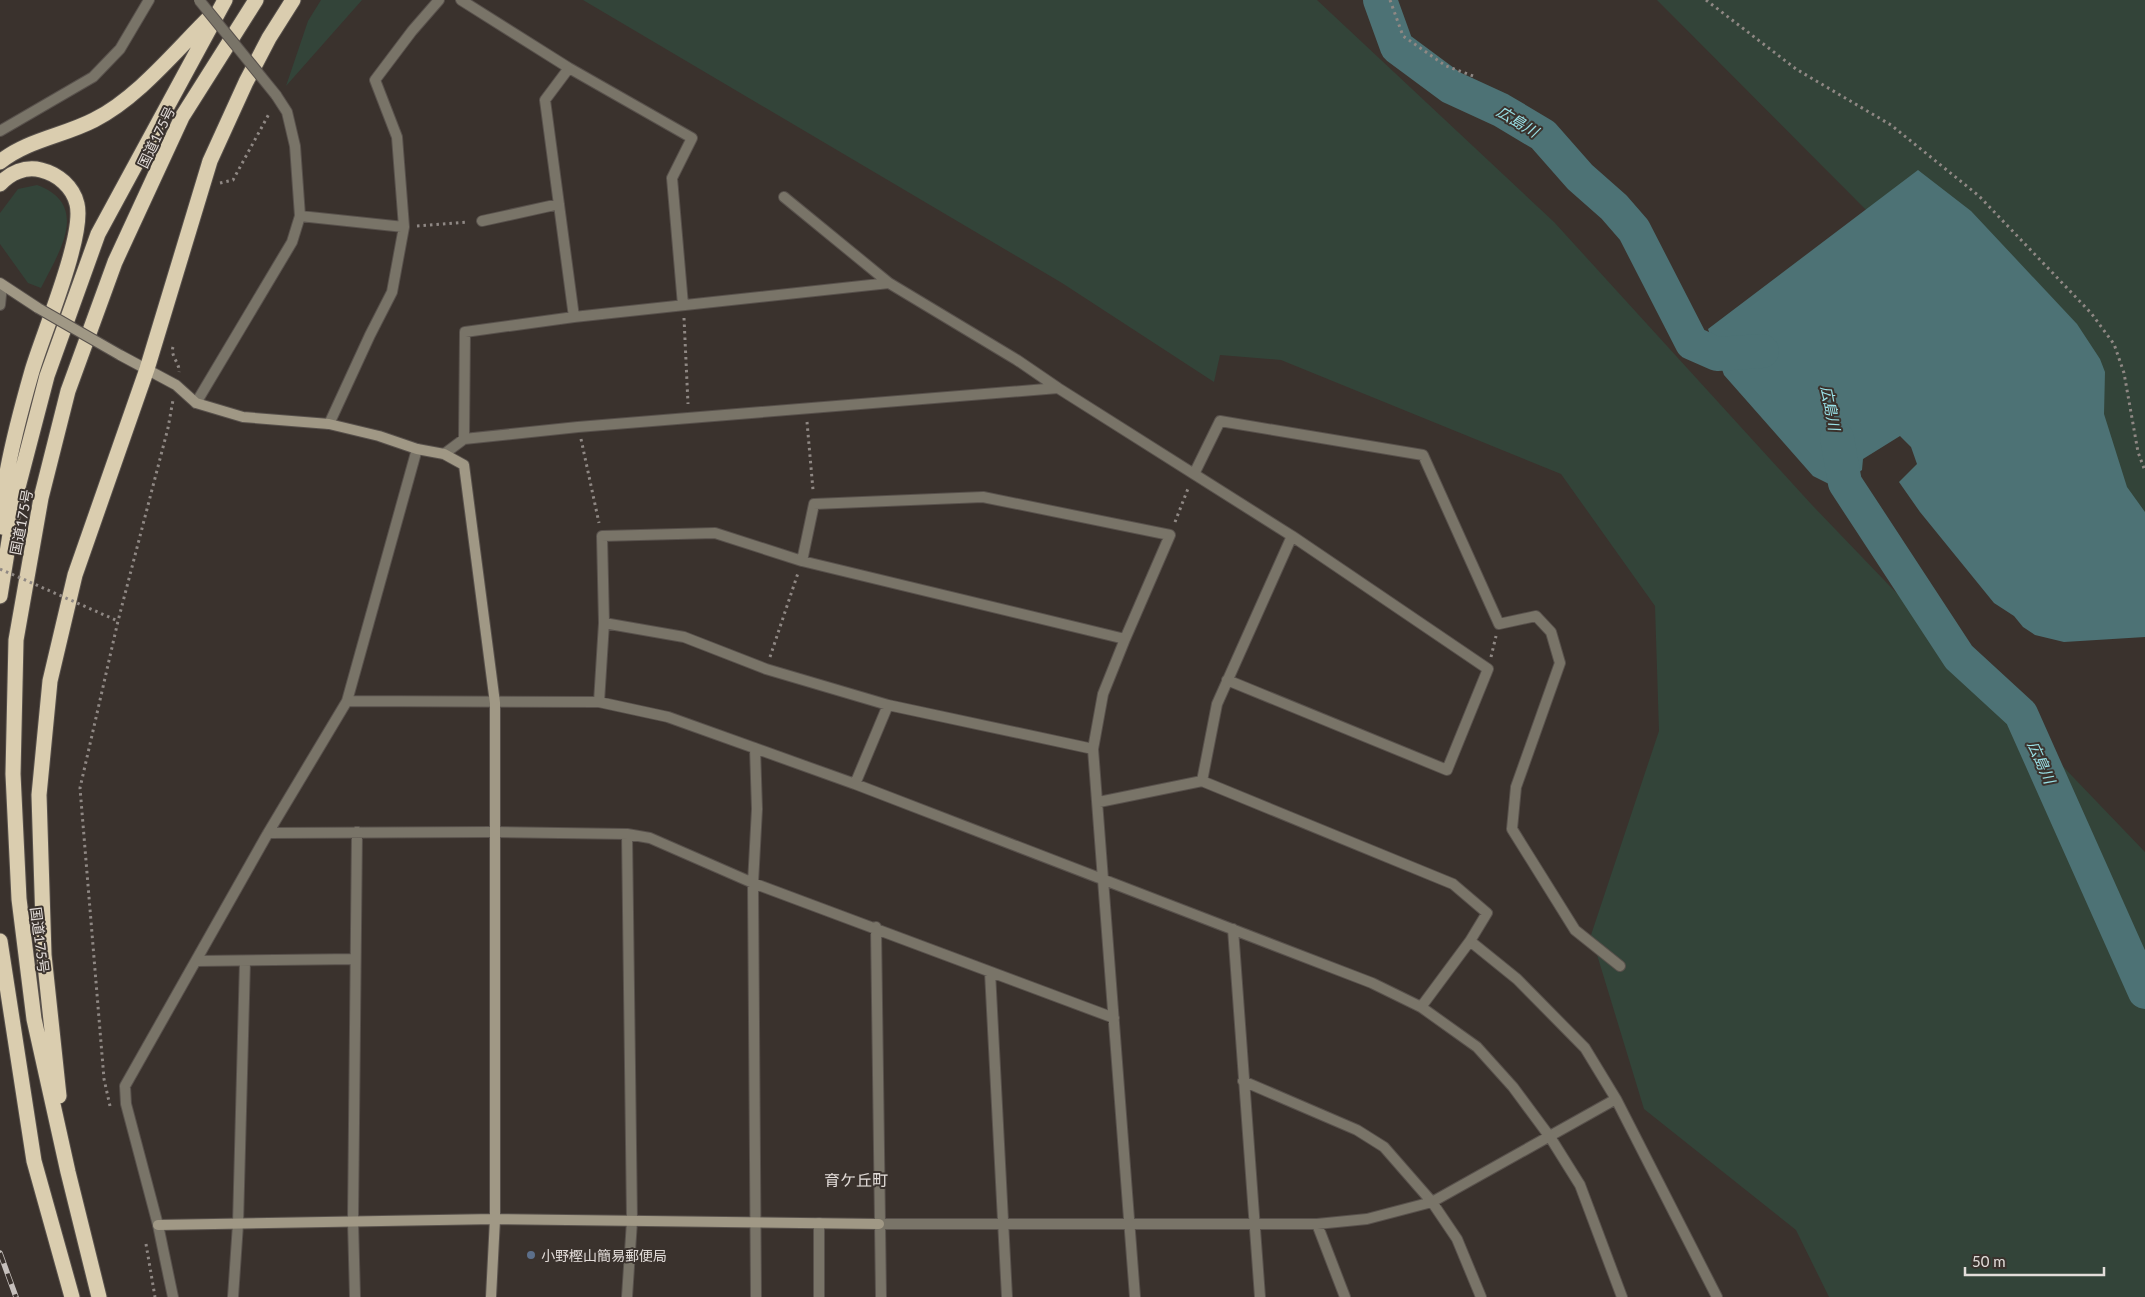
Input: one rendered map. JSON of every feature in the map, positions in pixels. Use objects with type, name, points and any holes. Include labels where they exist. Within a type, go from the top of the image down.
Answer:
[{"type":"highway","name":"国道175号","points":[[99,1297],[68,1172],[34,1019],[19,899],[13,774],[16,640],[41,498],[68,391],[115,262],[182,117],[256,0]]},
{"type":"highway","points":[[68,1172],[44,955],[38,795],[50,681],[75,575],[147,368],[210,162],[246,82],[269,38],[293,0]]},
{"type":"highway","name":"国道175号","points":[[0,596],[18,491],[47,376],[98,234],[224,2]]},
{"type":"highway","points":[[0,162],[26,146],[71,130],[115,108],[137,91],[224,2]]},
{"type":"highway","points":[[0,184],[14,172],[26,169],[38,169],[49,172],[59,178],[73,195],[78,206],[78,218],[68,263],[32,371],[6,479],[0,574]]},
{"type":"highway","points":[[0,941],[34,1161],[72,1297]]},
{"type":"street","points":[[0,131],[93,77],[120,49],[149,0]]},
{"type":"street","points":[[196,404],[292,242],[300,216],[295,146],[287,112],[277,96],[199,0]]},
{"type":"street","points":[[329,424],[392,292],[404,227],[397,137],[375,80],[412,31],[439,0]]},
{"type":"street","points":[[461,0],[569,68],[692,138],[672,178],[684,305]]},
{"type":"street","points":[[569,68],[545,100],[574,317]]},
{"type":"street","points":[[784,197],[889,283],[1017,360],[1292,536],[1488,669],[1447,770],[1227,680]]},
{"type":"street","points":[[482,221],[559,204]]},
{"type":"street","points":[[300,216],[404,227]]},
{"type":"street","points":[[464,439],[466,332],[574,317],[889,283]]},
{"type":"street","points":[[1,284],[38,308],[176,385],[196,404],[244,417],[329,424],[379,436],[417,449],[444,454],[464,465],[495,703],[493,832],[495,1219],[491,1297]]},
{"type":"street","points":[[0,304],[1,284]]},
{"type":"street","points":[[444,454],[464,439],[689,417],[1058,388]]},
{"type":"street","points":[[1194,474],[1220,421],[1423,454],[1499,624],[1536,616],[1552,632],[1560,663],[1516,787],[1512,829],[1575,930],[1620,966]]},
{"type":"street","points":[[173,1297],[158,1225],[126,1104],[125,1086],[268,833],[347,701],[417,449]]},
{"type":"street","points":[[802,561],[814,504],[983,497],[1170,535],[1124,639],[1103,694],[1094,749],[1135,1297]]},
{"type":"street","points":[[599,702],[604,623],[602,536],[715,533],[802,561],[1124,639]]},
{"type":"street","points":[[1202,781],[1217,704],[1292,536]]},
{"type":"street","points":[[604,623],[684,637],[766,669],[888,705],[1094,749]]},
{"type":"street","points":[[347,701],[599,702],[668,717],[855,784],[1372,983],[1422,1007],[1477,1047],[1514,1087],[1550,1137],[1580,1185],[1622,1297]]},
{"type":"street","points":[[855,784],[888,705]]},
{"type":"street","points":[[756,748],[757,809],[753,883],[756,1297]]},
{"type":"street","points":[[1099,802],[1202,781],[1453,884],[1487,913],[1470,941],[1422,1007]]},
{"type":"street","points":[[355,1297],[353,1222],[357,832]]},
{"type":"street","points":[[268,833],[493,832],[627,834],[650,838],[753,883],[876,927],[1114,1018]]},
{"type":"street","points":[[627,834],[632,1221],[627,1297]]},
{"type":"street","points":[[876,927],[881,1297]]},
{"type":"street","points":[[1232,929],[1260,1297]]},
{"type":"street","points":[[1470,941],[1517,979],[1585,1048],[1616,1099],[1717,1297]]},
{"type":"street","points":[[197,961],[356,960]]},
{"type":"street","points":[[232,1297],[238,1224],[245,961]]},
{"type":"street","points":[[990,972],[1007,1297]]},
{"type":"street","points":[[1243,1082],[1363,1134],[1384,1147],[1432,1202],[1457,1239],[1481,1297]]},
{"type":"street","points":[[158,1225],[495,1219],[879,1224],[1317,1224],[1367,1219],[1432,1202],[1616,1099]]},
{"type":"street","points":[[819,1223],[819,1297]]},
{"type":"street","points":[[1317,1224],[1346,1297]]},
{"type":"path","points":[[1390,0],[1403,36],[1446,66],[1476,78]]},
{"type":"path","points":[[1706,0],[1796,69],[1891,124],[1972,190],[2091,313],[2114,344],[2124,373],[2138,452],[2145,470]]},
{"type":"path","points":[[216,192],[219,183],[233,180],[277,96]]},
{"type":"path","points":[[404,227],[482,221]]},
{"type":"path","points":[[684,305],[689,417]]},
{"type":"path","points":[[111,1107],[104,1079],[80,788],[118,621],[168,428],[179,368],[172,351],[174,342]]},
{"type":"path","points":[[806,408],[814,504]]},
{"type":"path","points":[[578,427],[602,536]]},
{"type":"path","points":[[1170,535],[1194,474]]},
{"type":"path","points":[[766,669],[802,561]]},
{"type":"path","points":[[0,568],[118,621]]},
{"type":"path","points":[[1488,669],[1499,624]]},
{"type":"path","points":[[155,1297],[142,1226],[158,1225]]},
{"type":"green space","points":[[321,0],[362,0],[286,86],[308,21]]},
{"type":"green space","points":[[583,0],[1317,0],[1554,222],[1812,505],[2145,852],[2145,1297],[1829,1297],[1796,1230],[1644,1109],[1591,935],[1659,731],[1655,606],[1561,474],[1281,360],[1220,355],[1214,382],[1062,283]]},
{"type":"green space","points":[[1657,0],[2145,0],[2145,516],[1889,233]]},
{"type":"green space","points":[[37,185],[53,194],[63,204],[67,217],[62,245],[41,288],[28,283],[0,244],[0,213],[18,189]]},
{"type":"water","points":[[1918,170],[1971,211],[2077,324],[2100,359],[2105,372],[2104,414],[2127,487],[2145,512],[2145,637],[2064,642],[2035,635],[2023,627],[2014,616],[1994,603],[1920,512],[1899,482],[1917,464],[1911,447],[1900,436],[1863,459],[1862,470],[1837,488],[1813,476],[1724,375],[1708,329]]},
{"type":"waterway","name":"広島川","points":[[1380,0],[1397,47],[1451,87],[1501,110],[1543,135],[1580,177],[1614,207],[1634,230],[1692,343],[1717,354],[1762,351]]},
{"type":"waterway","name":"広島川","points":[[1837,438],[1845,483],[1959,657],[2021,714],[2145,992]]},
{"type":"railway","points":[[0,1253],[16,1297]]},
{"type":"place","name":"小野樫山簡易郵便局","points":[[531,1255]]},
{"type":"district","name":"育ケ丘町","points":[[856,1179]]}]
